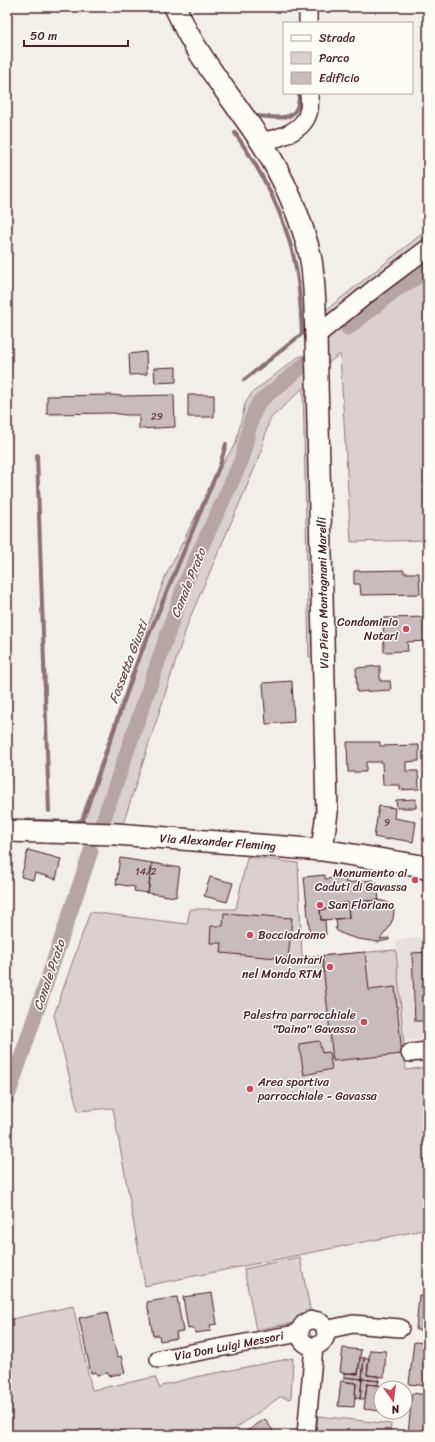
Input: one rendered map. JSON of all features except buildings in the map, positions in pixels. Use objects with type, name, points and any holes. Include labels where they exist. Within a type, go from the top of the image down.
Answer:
[{"type":"street","name":"Via Piero Montagnani Marelli","points":[[175,7],[191,38],[261,141],[293,202],[307,244],[314,285],[316,336],[327,812],[322,850]]},
{"type":"street","points":[[308,7],[308,22]]},
{"type":"street","points":[[261,141],[276,139],[292,132],[307,116],[310,108],[309,94]]},
{"type":"street","points":[[316,336],[375,288],[428,248]]},
{"type":"street","name":"Via Alexander Fleming","points":[[7,831],[116,834],[322,850],[428,867]]},
{"type":"street","points":[[410,1053],[428,1050]]},
{"type":"street","points":[[309,1320],[318,1321],[325,1330],[324,1339],[318,1345],[314,1346],[310,1346],[303,1341],[300,1333],[302,1325],[309,1320]]},
{"type":"street","points":[[325,1330],[353,1324],[400,1328]]},
{"type":"street","name":"Via Don Luigi Messori","points":[[159,1359],[300,1333]]},
{"type":"street","points":[[306,1435],[314,1346]]},
{"type":"shaded area","points":[[428,937],[428,1039],[403,1041],[396,940]]},
{"type":"green space","points":[[428,229],[428,540],[351,542],[340,354],[317,372],[327,327],[326,310]]},
{"type":"green space","points":[[305,355],[310,357],[318,657],[309,657],[303,388],[271,418],[268,424],[260,456],[189,620],[122,827],[79,824],[165,577],[220,468],[236,443],[245,404],[252,393],[298,357]]},
{"type":"green space","name":"Area sportiva parrocchiale - Gavassa","points":[[247,857],[298,863],[302,957],[396,950],[406,1070],[428,1067],[428,1229],[145,1286],[113,1108],[78,1111],[54,1015],[90,912],[187,924],[190,909],[236,909]]},
{"type":"green space","points":[[300,1257],[311,1314],[300,1318],[298,1322],[256,1330],[244,1269]]},
{"type":"green space","points":[[73,1306],[92,1390],[155,1377],[160,1389],[164,1385],[195,1377],[293,1358],[291,1399],[280,1397],[226,1435],[7,1435],[7,1320]]},
{"type":"green space","points":[[318,1416],[391,1424],[390,1435],[316,1435]]},
{"type":"waterway","name":"Fossetta Giusti","points":[[257,116],[281,118],[292,114],[296,110],[299,94]]},
{"type":"waterway","name":"Fossetta Giusti","points":[[235,133],[264,179],[279,211],[291,245],[297,272],[302,334],[244,380]]},
{"type":"waterway","name":"Canale Prato","points":[[348,328],[397,289],[428,271]]},
{"type":"waterway","name":"Canale Prato","points":[[101,827],[185,584],[241,461],[255,409],[259,402],[309,361]]},
{"type":"waterway","name":"Fossetta Giusti","points":[[7,820],[75,822],[83,820],[137,663],[220,465],[226,444]]},
{"type":"waterway","points":[[37,455],[49,811]]},
{"type":"waterway","name":"Canale Prato","points":[[7,1099],[91,851]]},
{"type":"place","name":"Condominio Notari","points":[[406,629]]},
{"type":"place","name":"Monumento ai Caduti di Gavassa","points":[[415,880]]},
{"type":"place","name":"San Floriano","points":[[320,905]]},
{"type":"place","name":"Bocciodromo","points":[[250,935]]},
{"type":"place","name":"Volontari nel Mondo RTM","points":[[330,967]]},
{"type":"place","name":"Palestra parrocchiale \"Daino\" Gavassa","points":[[364,1022]]},
{"type":"place","name":"Area sportiva parrocchiale - Gavassa","points":[[250,1089]]}]
